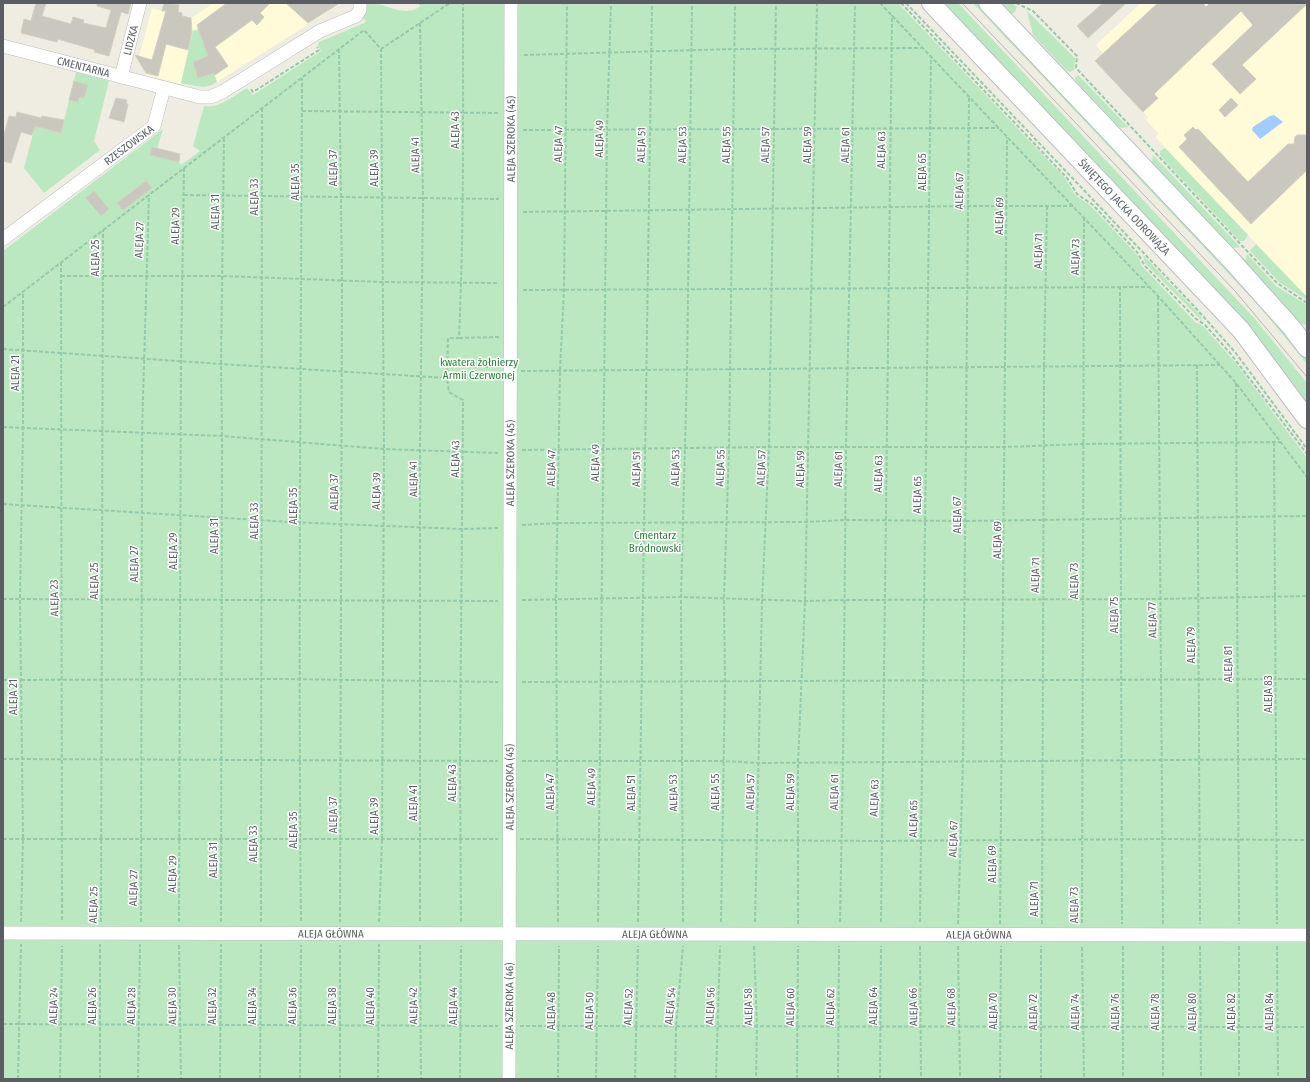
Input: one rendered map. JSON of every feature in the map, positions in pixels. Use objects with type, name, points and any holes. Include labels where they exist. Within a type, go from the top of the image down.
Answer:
[{"type":"main road","name":"ŚWIĘTEGO JACKA ODROWĄŻA","points":[[932,3],[1241,330],[1307,419]]},
{"type":"main road","points":[[988,3],[1232,261],[1292,328],[1307,348]]},
{"type":"street","name":"LIDZKA","points":[[121,77],[140,3]]},
{"type":"street","points":[[164,88],[200,97],[212,97],[320,31],[356,16],[360,10],[360,3]]},
{"type":"street","name":"ALEJA SZEROKA (45)","points":[[508,928],[511,3]]},
{"type":"street","name":"CMENTARNA","points":[[3,46],[164,88]]},
{"type":"street","name":"RZESZOWSKA","points":[[3,239],[154,126],[164,88]]},
{"type":"street","name":"ALEJA GŁÓWNA","points":[[3,933],[461,934],[508,928],[559,939],[637,934],[958,934],[1001,939],[1041,940],[1277,940],[1307,935]]},
{"type":"street","name":"ALEJA SZEROKA (46)","points":[[508,928],[509,1079]]},
{"type":"path","points":[[3,307],[224,139],[364,30],[381,49],[450,3]]},
{"type":"path","name":"ALEJA 43","points":[[461,934],[460,681],[463,400],[449,392],[447,378],[448,338],[459,338],[464,199],[463,3]]},
{"type":"path","name":"ALEJA 47","points":[[559,939],[556,600],[560,370],[564,290],[564,211],[568,54],[567,3]]},
{"type":"path","name":"ALEJA 49","points":[[598,922],[607,129],[610,3]]},
{"type":"path","name":"ALEJA 51","points":[[637,934],[652,3]]},
{"type":"path","name":"ALEJA 53","points":[[684,934],[681,762],[681,597],[687,370],[692,3]]},
{"type":"path","name":"ALEJA 55","points":[[720,934],[725,682],[724,599],[729,448],[735,3]]},
{"type":"path","name":"ALEJA 57","points":[[754,934],[762,601],[767,522],[771,369],[773,128],[776,3]]},
{"type":"path","name":"ALEJA 59","points":[[799,934],[798,763],[805,601],[817,3]]},
{"type":"path","name":"ALEJA 61","points":[[839,934],[843,761],[846,447],[854,128],[855,3]]},
{"type":"path","points":[[880,3],[1150,286],[1236,383],[1307,477]]},
{"type":"path","points":[[901,3],[1067,178],[1077,194],[1093,205],[1137,252],[1145,266],[1195,318],[1205,325],[1230,353],[1307,454]]},
{"type":"path","points":[[906,3],[1194,305],[1235,352],[1307,448]]},
{"type":"path","points":[[1016,3],[1033,11],[1077,56],[1076,68],[1277,283],[1307,303]]},
{"type":"path","name":"ALEJA 63","points":[[881,934],[880,841],[883,761],[890,48],[892,15]]},
{"type":"path","name":"ALEJA 41","points":[[419,934],[421,840],[420,450],[423,198],[420,23]]},
{"type":"path","points":[[249,86],[254,92],[319,50],[316,43]]},
{"type":"path","points":[[510,55],[734,49],[816,50],[923,48]]},
{"type":"path","name":"ALEJA 39","points":[[378,934],[382,840],[384,448],[381,49]]},
{"type":"path","name":"ALEJA 37","points":[[339,50],[341,111],[342,280],[340,934]]},
{"type":"path","name":"ALEJA 65","points":[[920,934],[931,57]]},
{"type":"path","name":"ALEJA 35","points":[[301,934],[300,442],[303,197],[302,78]]},
{"type":"path","name":"ALEJA 67","points":[[958,934],[963,761],[968,367],[967,206],[969,97]]},
{"type":"path","name":"ALEJA 33","points":[[260,934],[262,760],[262,108]]},
{"type":"path","points":[[302,111],[510,114]]},
{"type":"path","points":[[510,130],[998,128]]},
{"type":"path","name":"ALEJA 69","points":[[1001,939],[1000,840],[1005,520],[1004,447],[1007,137]]},
{"type":"path","name":"ALEJA 31","points":[[220,933],[222,680],[221,364],[223,276],[222,196],[224,139]]},
{"type":"path","name":"ALEJA 29","points":[[179,934],[181,840],[181,362],[184,168]]},
{"type":"path","name":"ALEJA 27","points":[[140,933],[142,840],[140,680],[142,599],[142,433],[149,195]]},
{"type":"path","points":[[184,195],[464,199],[510,206],[564,211],[889,208],[930,206],[1073,206]]},
{"type":"path","name":"ALEJA 71","points":[[1041,940],[1045,447],[1044,366],[1047,206]]},
{"type":"path","name":"ALEJA 73","points":[[1082,940],[1084,218]]},
{"type":"path","name":"ALEJA 25","points":[[100,933],[102,840],[101,680],[103,230]]},
{"type":"path","name":"ALEJA 23","points":[[61,262],[62,429],[60,508],[63,680],[61,759],[62,933]]},
{"type":"path","points":[[61,276],[223,276],[382,282],[461,282],[564,290],[968,286],[1150,286]]},
{"type":"path","name":"ALEJA 75","points":[[1120,286],[1123,940]]},
{"type":"path","name":"ALEJA 21","points":[[18,1079],[23,839],[20,599],[23,428],[23,292]]},
{"type":"path","name":"ALEJA 77","points":[[1158,296],[1160,365],[1160,599],[1163,940]]},
{"type":"path","points":[[459,338],[510,337]]},
{"type":"path","points":[[3,349],[181,362],[384,373],[447,378]]},
{"type":"path","name":"ALEJA 79","points":[[1197,365],[1200,924]]},
{"type":"path","points":[[472,367],[560,370],[687,370],[730,368],[810,369],[888,367],[928,368],[1005,366],[1220,365]]},
{"type":"path","name":"ALEJA 81","points":[[1236,383],[1238,517],[1236,680],[1239,940]]},
{"type":"path","points":[[3,427],[222,436],[384,448],[509,453],[520,450],[559,448],[926,448],[1045,447],[1083,444],[1237,444],[1281,442]]},
{"type":"path","name":"ALEJA 83","points":[[1274,442],[1277,940]]},
{"type":"path","points":[[3,504],[262,521],[461,529],[509,528],[518,525],[602,522],[806,522],[845,520],[966,521],[1307,516]]},
{"type":"path","points":[[3,599],[461,601],[681,597],[762,601],[805,601],[1082,598],[1160,599],[1237,596],[1307,596]]},
{"type":"path","points":[[3,680],[301,679],[557,683],[681,681],[844,682],[1307,679]]},
{"type":"path","points":[[3,759],[301,761],[460,760],[558,762],[723,761],[798,763],[843,761],[1307,759]]},
{"type":"path","points":[[3,839],[722,839],[841,841],[1122,839],[1307,840]]},
{"type":"path","name":"ALEJA 24","points":[[60,1079],[62,933]]},
{"type":"path","name":"ALEJA 26","points":[[100,933],[100,1079]]},
{"type":"path","name":"ALEJA 28","points":[[138,1079],[140,933]]},
{"type":"path","name":"ALEJA 32","points":[[220,933],[220,1079]]},
{"type":"path","name":"ALEJA 30","points":[[179,934],[181,1079]]},
{"type":"path","name":"ALEJA 34","points":[[260,934],[260,1079]]},
{"type":"path","name":"ALEJA 36","points":[[300,1079],[301,934]]},
{"type":"path","name":"ALEJA 38","points":[[340,934],[340,1079]]},
{"type":"path","name":"ALEJA 40","points":[[378,934],[378,1079]]},
{"type":"path","name":"ALEJA 42","points":[[419,934],[421,1079]]},
{"type":"path","name":"ALEJA 44","points":[[460,1079],[461,934]]},
{"type":"path","name":"ALEJA 52","points":[[635,1079],[637,934]]},
{"type":"path","name":"ALEJA 54","points":[[675,1079],[676,1027],[684,934]]},
{"type":"path","name":"ALEJA 56","points":[[716,1079],[720,934]]},
{"type":"path","name":"ALEJA 58","points":[[754,934],[757,1026],[756,1079]]},
{"type":"path","name":"ALEJA 60","points":[[797,1079],[799,934]]},
{"type":"path","name":"ALEJA 62","points":[[838,1079],[839,934]]},
{"type":"path","name":"ALEJA 64","points":[[880,1079],[881,934]]},
{"type":"path","name":"ALEJA 66","points":[[920,934],[921,1079]]},
{"type":"path","name":"ALEJA 68","points":[[958,934],[960,1079]]},
{"type":"path","name":"ALEJA 48","points":[[558,1079],[559,939]]},
{"type":"path","name":"ALEJA 70","points":[[1000,1079],[1001,939]]},
{"type":"path","name":"ALEJA 72","points":[[1041,940],[1041,1079]]},
{"type":"path","name":"ALEJA 74","points":[[1082,940],[1084,1079]]},
{"type":"path","name":"ALEJA 76","points":[[1123,940],[1123,1079]]},
{"type":"path","name":"ALEJA 78","points":[[1163,940],[1163,1079]]},
{"type":"path","name":"ALEJA 82","points":[[1239,940],[1240,1079]]},
{"type":"path","name":"ALEJA 84","points":[[1277,940],[1278,1079]]},
{"type":"path","name":"ALEJA 50","points":[[596,1079],[598,944]]},
{"type":"path","name":"ALEJA 80","points":[[1200,944],[1200,1079]]},
{"type":"path","points":[[3,1024],[340,1024],[676,1027],[1307,1027]]},
{"type":"shaded area","points":[[214,3],[342,3],[217,82],[198,29],[193,31],[181,84],[147,75],[138,61],[152,8],[191,18]]},
{"type":"shaded area","points":[[1141,3],[1307,3],[1307,297],[1156,138],[1158,133],[1146,120],[1148,117],[1095,61],[1103,53],[1096,45]]},
{"type":"green space","name":"Cmentarz Bródnowski","points":[[374,3],[399,10],[411,11],[421,5],[418,3],[898,3],[1065,178],[1075,195],[1091,206],[1138,256],[1142,266],[1195,322],[1203,326],[1235,362],[1307,458],[1307,1079],[3,1079],[3,251],[163,129],[155,156],[179,162],[181,165],[200,151],[193,146],[204,106],[221,103],[247,88],[253,95],[321,51],[318,45],[319,42],[364,23],[366,21],[363,18],[367,4]]},
{"type":"green space","points":[[941,3],[958,3],[1255,319],[1307,383],[1307,404]]},
{"type":"green space","points":[[973,3],[979,3],[1229,267],[1304,354],[1307,358],[1307,364],[1259,306]]},
{"type":"green space","points":[[998,3],[1013,3],[1017,7],[1015,12],[1011,14]]},
{"type":"green space","points":[[1027,11],[1075,58],[1074,70],[1070,72],[1066,70],[1033,35]]},
{"type":"green space","points":[[199,29],[217,82],[204,87],[181,83],[193,31]]},
{"type":"green space","points":[[76,72],[109,81],[94,141],[100,150],[44,193],[24,168],[35,126],[61,133]]},
{"type":"green space","points":[[1078,75],[1128,127],[1122,128],[1118,126],[1075,80]]},
{"type":"green space","points":[[1165,148],[1248,235],[1244,241],[1240,241],[1163,159],[1160,155],[1160,151]]},
{"type":"green space","points":[[1153,155],[1240,247],[1232,248],[1154,168],[1152,162]]},
{"type":"green space","points":[[1256,244],[1307,297],[1307,300],[1279,282],[1250,251]]},
{"type":"green space","points":[[1247,254],[1276,286],[1307,305],[1307,325],[1298,324],[1247,268],[1245,261]]},
{"type":"green space","points":[[1143,255],[1201,316],[1202,321],[1145,263]]},
{"type":"water","points":[[1274,115],[1283,122],[1260,139],[1252,130],[1253,127]]},
{"type":"building","points":[[36,3],[46,3],[42,16],[71,24],[73,17],[84,20],[83,23],[106,28],[111,10],[97,6],[97,3],[131,3],[128,14],[121,12],[109,56],[94,52],[95,50],[58,39],[57,42],[21,33],[24,19],[31,21]]},
{"type":"building","points":[[164,3],[179,5],[178,12],[182,13],[182,16],[191,18],[192,32],[188,50],[166,44],[158,76],[146,73],[135,55],[152,60],[166,11],[162,11]]},
{"type":"building","points":[[227,3],[270,3],[260,13],[264,17],[257,25],[252,20],[215,47],[228,66],[215,75],[214,73],[198,78],[193,62],[208,56],[197,25]]},
{"type":"building","points":[[286,3],[340,3],[308,23]]},
{"type":"building","points":[[1103,3],[1126,3],[1088,38],[1077,26]]},
{"type":"building","points":[[1158,3],[1203,3],[1206,7],[1210,3],[1307,4],[1242,65],[1256,79],[1240,94],[1212,64],[1253,25],[1241,11],[1154,94],[1158,98],[1143,112],[1095,61]]},
{"type":"building","points":[[74,81],[88,85],[84,98],[79,97],[78,102],[69,100]]},
{"type":"building","points":[[116,98],[127,100],[126,104],[128,104],[124,122],[109,118]]},
{"type":"building","points":[[1231,98],[1238,105],[1225,117],[1219,110]]},
{"type":"building","points":[[17,112],[41,118],[42,116],[64,120],[61,133],[35,126],[32,135],[21,132],[11,163],[3,161],[3,139],[9,116],[16,117]]},
{"type":"building","points":[[1193,127],[1196,130],[1198,129],[1248,182],[1288,144],[1294,144],[1295,137],[1297,135],[1307,135],[1307,170],[1251,224],[1179,147],[1187,139],[1184,135]]},
{"type":"building","points":[[152,147],[180,154],[179,162],[150,155]]},
{"type":"building","points":[[146,181],[152,188],[123,210],[117,203]]},
{"type":"building","points":[[94,191],[109,209],[101,216],[86,198]]},
{"type":"tram line","points":[[962,3],[1235,291],[1307,377]]},
{"type":"park label","name":"kwatera żołnierzy Armii Czerwonej","points":[[479,368]]}]
